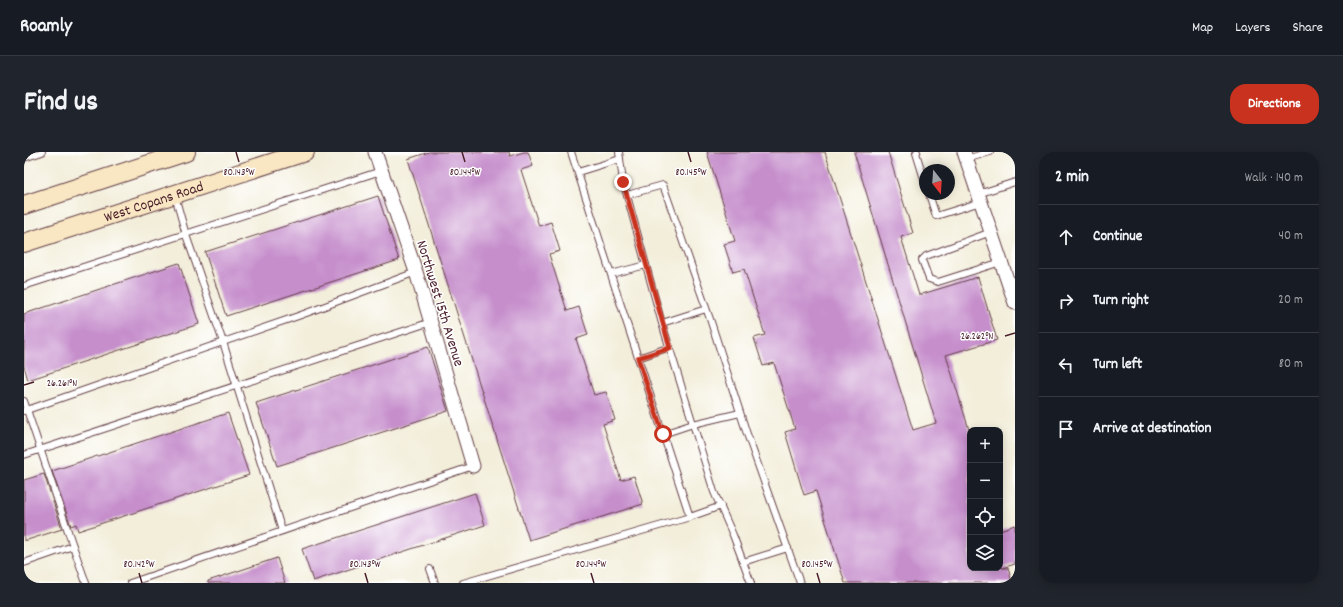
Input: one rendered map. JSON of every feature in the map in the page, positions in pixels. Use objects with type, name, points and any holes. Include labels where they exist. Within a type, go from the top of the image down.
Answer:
[{"type":"main road","points":[[24,205],[144,163],[186,152]]},
{"type":"main road","name":"West Copans Road","points":[[24,243],[305,152]]},
{"type":"street","name":"Northwest 15th Avenue","points":[[375,152],[416,272],[474,466]]},
{"type":"street","points":[[965,156],[1015,303]]},
{"type":"lane","points":[[24,158],[42,152]]},
{"type":"lane","points":[[571,152],[690,517]]},
{"type":"lane","points":[[917,152],[919,164]]},
{"type":"lane","points":[[965,156],[990,152]]},
{"type":"lane","points":[[578,172],[619,155],[626,195],[662,323],[693,424],[714,492],[721,506],[751,583]]},
{"type":"lane","points":[[24,286],[381,171]]},
{"type":"lane","points":[[931,200],[936,216],[1015,182]]},
{"type":"lane","points":[[626,195],[663,185],[740,413],[800,583]]},
{"type":"lane","points":[[174,194],[186,235],[223,342],[282,531]]},
{"type":"lane","points":[[991,232],[926,256],[922,260],[928,279],[938,282],[1001,262]]},
{"type":"lane","points":[[611,274],[646,265]]},
{"type":"lane","points":[[26,410],[301,315],[416,272]]},
{"type":"lane","points":[[662,323],[706,309]]},
{"type":"lane","points":[[24,453],[41,449],[431,322]]},
{"type":"lane","points":[[638,358],[670,348]]},
{"type":"lane","points":[[24,401],[72,546],[86,583]]},
{"type":"lane","points":[[663,434],[693,424],[740,413]]},
{"type":"lane","points":[[130,583],[474,466]]},
{"type":"lane","points":[[463,583],[690,517],[721,506]]},
{"type":"lane","points":[[24,563],[72,546]]},
{"type":"lane","points":[[743,562],[788,548]]},
{"type":"lane","points":[[430,569],[435,583]]},
{"type":"building","points":[[429,152],[509,152],[510,156],[528,152],[533,166],[521,170],[539,226],[551,222],[560,251],[549,254],[567,311],[579,307],[588,335],[576,339],[594,395],[606,392],[615,420],[603,424],[621,480],[634,476],[643,504],[529,540],[408,159]]},
{"type":"building","points":[[707,152],[825,152],[913,430],[936,423],[854,152],[888,152],[913,233],[901,237],[919,295],[978,277],[997,340],[946,355],[968,427],[967,571],[1003,571],[1003,568],[1008,568],[1012,583],[845,583],[816,491],[804,495],[785,432],[795,429],[774,363],[763,366],[754,338],[765,335],[744,269],[733,272],[724,244],[735,241]]},
{"type":"building","points":[[378,196],[399,260],[226,316],[205,252]]},
{"type":"building","points":[[179,263],[199,324],[28,380],[24,366],[24,314]]},
{"type":"building","points":[[428,347],[448,411],[277,466],[256,403]]},
{"type":"building","points":[[228,413],[249,475],[78,531],[76,524],[71,526],[52,471]]},
{"type":"building","points":[[44,474],[62,529],[24,541],[24,480]]},
{"type":"building","points":[[475,493],[485,525],[313,581],[302,549]]},
{"type":"building","points":[[1015,525],[1015,564],[1003,568],[1003,529]]},
{"type":"building","points":[[277,558],[285,583],[208,583],[208,581]]},
{"type":"route","points":[[623,182],[670,348],[638,358],[663,434]]}]
